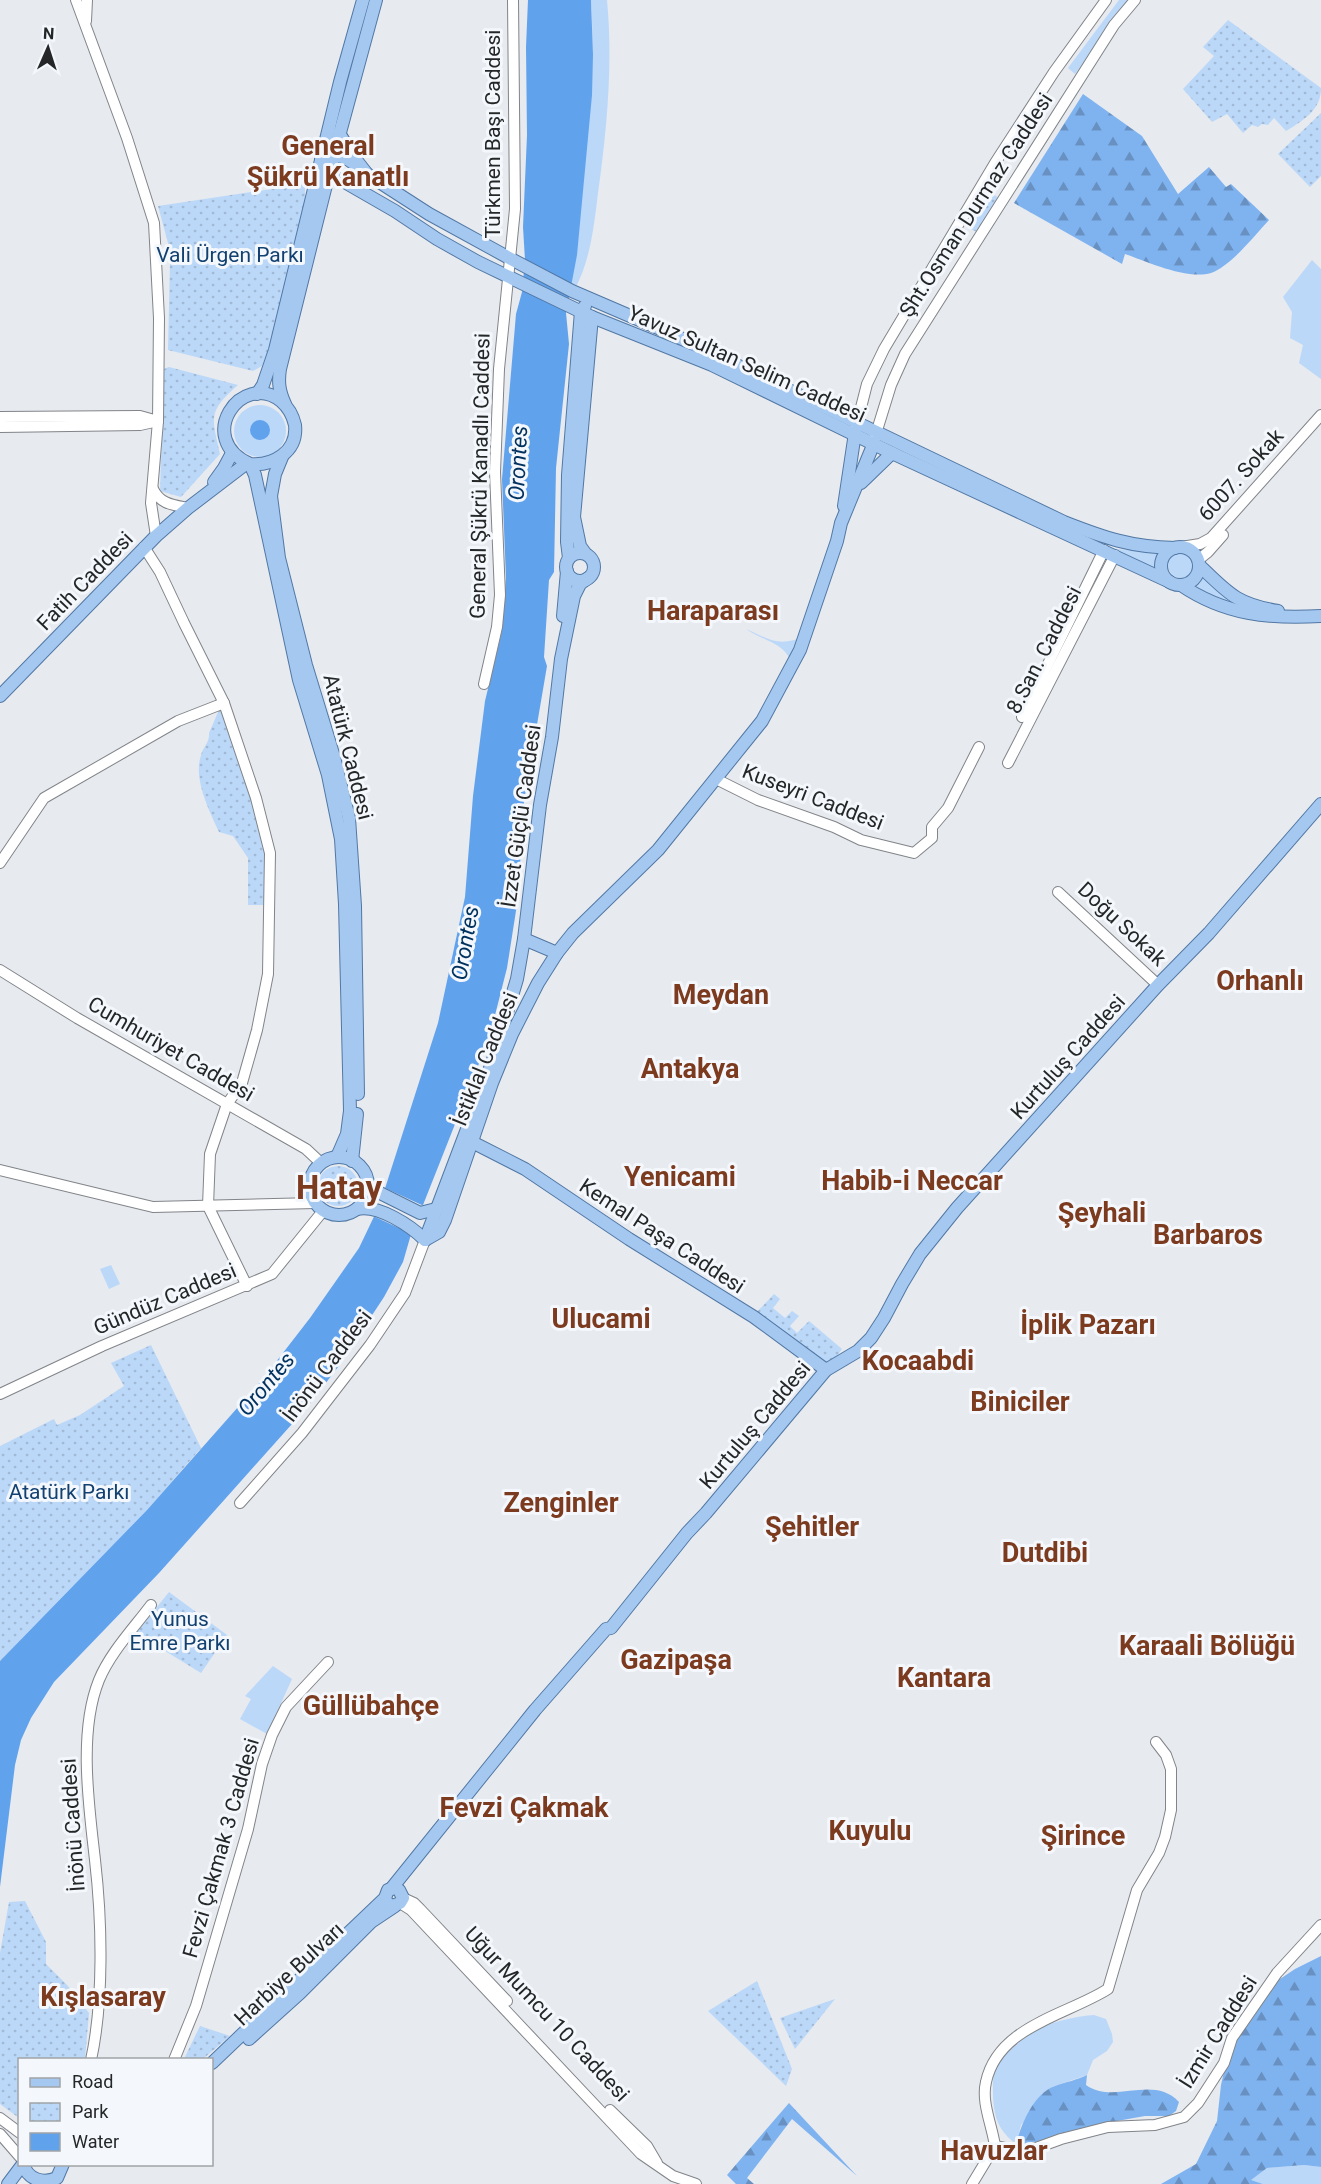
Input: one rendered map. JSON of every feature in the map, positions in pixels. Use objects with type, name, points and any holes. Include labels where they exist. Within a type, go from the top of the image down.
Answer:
[{"type":"main road","points":[[257,394],[263,385],[275,350],[340,82],[363,0]]},
{"type":"main road","name":"Atatürk Caddesi","points":[[352,1161],[359,1075],[355,906],[349,818],[279,558],[271,496],[282,457],[290,448],[294,437],[295,426],[292,414],[280,393],[278,382],[280,369],[339,133],[376,0]]},
{"type":"main road","name":"Yavuz Sultan Selim Caddesi","points":[[339,133],[367,174],[576,309],[856,428]]},
{"type":"main road","points":[[321,160],[334,155],[341,156],[367,174]]},
{"type":"main road","name":"Yavuz Sultan Selim Caddesi","points":[[321,160],[329,172],[437,239],[597,301],[711,352],[875,438],[1064,522],[1115,541],[1149,547],[1178,547]]},
{"type":"main road","points":[[576,309],[597,301]]},
{"type":"main road","name":"İzzet Güçlü Caddesi","points":[[517,979],[561,659],[568,564],[568,476],[576,309]]},
{"type":"main road","points":[[585,553],[576,553],[568,564],[575,580],[588,578],[595,565],[592,558],[585,553],[577,537],[574,517],[592,317]]},
{"type":"main road","points":[[282,457],[272,463],[261,465],[248,463],[232,453],[223,432],[224,421],[229,411],[236,402],[246,396],[267,395],[285,405]]},
{"type":"main road","name":"İstiklal Caddesi","points":[[425,1240],[439,1232],[445,1221],[512,1034],[538,983],[557,953],[607,897],[648,862],[716,779],[762,721],[800,650],[837,541],[856,428]]},
{"type":"main road","name":"Yavuz Sultan Selim Caddesi","points":[[875,438],[892,453],[1110,552],[1226,608],[1260,616],[1321,616]]},
{"type":"main road","name":"İstiklal Caddesi","points":[[840,523],[855,492],[875,438]]},
{"type":"main road","name":"Fatih Caddesi","points":[[202,497],[221,473],[232,453]]},
{"type":"main road","name":"İstiklal Caddesi","points":[[855,492],[864,479],[892,453]]},
{"type":"main road","name":"Atatürk Caddesi","points":[[248,463],[258,490],[299,680],[328,776],[340,839],[345,904],[351,1075],[347,1134],[337,1157]]},
{"type":"main road","name":"Fatih Caddesi","points":[[0,696],[144,547],[188,508],[248,463]]},
{"type":"main road","points":[[1198,562],[1194,579],[1175,583],[1162,572],[1162,560],[1169,550],[1178,547],[1191,550],[1198,562],[1232,596],[1255,607],[1277,611],[1321,611]]},
{"type":"main road","name":"İzzet Güçlü Caddesi","points":[[561,659],[574,596],[580,584],[588,578]]},
{"type":"main road","name":"Kurtuluş Caddesi","points":[[388,1893],[541,1704],[606,1629],[611,1628],[687,1533],[826,1370],[858,1351],[871,1338],[920,1254],[957,1208],[1158,985],[1209,933],[1321,804]]},
{"type":"main road","points":[[524,939],[557,953]]},
{"type":"main road","name":"İstiklal Caddesi","points":[[425,1240],[492,1063],[517,979]]},
{"type":"main road","name":"Kemal Paşa Caddesi","points":[[472,1142],[525,1169],[629,1239],[754,1317],[826,1370]]},
{"type":"main road","points":[[357,1209],[363,1203],[368,1187],[363,1171],[352,1161],[337,1157],[321,1163],[311,1178],[311,1195],[319,1207],[340,1215],[366,1207],[376,1210],[414,1229],[425,1240]]},
{"type":"main road","points":[[368,1187],[421,1213],[436,1209]]},
{"type":"main road","name":"Uğur Mumcu 10 Caddesi","points":[[388,1893],[389,1905],[399,1903]]},
{"type":"main road","name":"Harbiye Bulvarı","points":[[213,2062],[388,1893]]},
{"type":"main road","name":"Harbiye Bulvarı","points":[[213,2070],[300,1993],[371,1922],[399,1903]]},
{"type":"main road","points":[[8,2184],[22,2166]]},
{"type":"main road","points":[[24,2166],[28,2175],[33,2179],[53,2178],[71,2166]]},
{"type":"street","points":[[76,0],[127,138],[154,223],[159,318],[158,421],[152,512],[156,536]]},
{"type":"street","points":[[82,0],[86,23]]},
{"type":"street","points":[[86,23],[87,0]]},
{"type":"street","name":"Türkmen Başı Caddesi","points":[[513,0],[515,209],[513,270]]},
{"type":"street","name":"Şht.Osman Durmaz Caddesi","points":[[856,428],[867,384],[885,349],[995,163],[1054,72],[1106,0]]},
{"type":"street","name":"Şht.Osman Durmaz Caddesi","points":[[875,438],[891,385],[905,354],[1114,25],[1135,0]]},
{"type":"street","name":"General Şükrü Kanadlı Caddesi","points":[[484,684],[497,627],[500,595],[495,472],[499,369],[513,270]]},
{"type":"street","name":"6007. Sokak","points":[[1178,547],[1200,544],[1211,538],[1321,415]]},
{"type":"street","points":[[0,417],[140,416],[158,421]]},
{"type":"street","points":[[0,426],[140,425],[158,421]]},
{"type":"street","name":"6007. Sokak","points":[[1198,562],[1321,425]]},
{"type":"street","points":[[153,489],[156,496],[163,502],[188,508]]},
{"type":"street","points":[[144,547],[160,572],[224,703],[256,798],[270,854],[268,974],[257,1030],[242,1083],[227,1104],[210,1154],[208,1206],[247,1286]]},
{"type":"street","name":"8.San. Caddesi","points":[[1022,717],[1110,552]]},
{"type":"street","name":"8.San. Caddesi","points":[[1008,763],[1110,552]]},
{"type":"street","points":[[0,863],[44,798],[178,721],[224,703]]},
{"type":"street","name":"Kuseyri Caddesi","points":[[716,779],[758,801],[834,826],[861,840],[914,853],[932,838],[932,827],[948,808],[979,747]]},
{"type":"street","name":"Doğu Sokak","points":[[1058,892],[1158,985]]},
{"type":"street","name":"Cumhuriyet Caddesi","points":[[0,970],[77,1018],[306,1149],[321,1163]]},
{"type":"street","points":[[0,1170],[153,1207],[319,1207]]},
{"type":"street","name":"Gündüz Caddesi","points":[[0,1394],[102,1346],[272,1274],[319,1207]]},
{"type":"street","name":"İnönü Caddesi","points":[[240,1503],[302,1433],[370,1345],[405,1293],[425,1240]]},
{"type":"street","name":"İnönü Caddesi","points":[[91,2058],[97,2028],[100,1924],[91,1840],[87,1742],[92,1704],[99,1679],[151,1605]]},
{"type":"street","name":"Fevzi Çakmak 3 Caddesi","points":[[175,2058],[199,1995],[248,1829],[259,1777],[272,1735],[286,1707],[328,1662]]},
{"type":"street","points":[[972,2184],[995,2146],[986,2100],[986,2082],[1002,2050],[1010,2041],[1039,2023],[1091,2000],[1108,1989],[1137,1890],[1159,1853],[1171,1810],[1171,1769],[1166,1755],[1156,1742]]},
{"type":"street","name":"Uğur Mumcu 10 Caddesi","points":[[399,1903],[411,1910],[641,2154],[673,2176],[696,2184]]},
{"type":"street","name":"İzmir Caddesi","points":[[995,2146],[1025,2152],[1061,2139],[1108,2127],[1155,2125],[1184,2117],[1198,2103],[1224,2063],[1232,2038],[1277,1973],[1321,1925]]},
{"type":"street","name":"İzmir Caddesi","points":[[1293,1955],[1321,1934]]},
{"type":"street","points":[[0,2118],[18,2132]]},
{"type":"street","points":[[0,2134],[18,2155]]},
{"type":"green space","points":[[591,0],[607,0],[608,96],[593,229],[585,264],[576,287],[571,284],[590,109]]},
{"type":"green space","points":[[1119,0],[1130,0],[1075,74],[1068,68]]},
{"type":"green space","points":[[1228,20],[1321,88],[1315,108],[1286,131],[1274,118],[1268,125],[1262,124],[1258,127],[1252,125],[1243,133],[1227,114],[1212,122],[1183,89],[1214,56],[1203,47]]},
{"type":"green space","points":[[1083,94],[1142,136],[1178,194],[1209,167],[1226,187],[1231,184],[1269,220],[1227,264],[1211,273],[1201,275],[1168,269],[1125,254],[1122,264],[1014,203]]},
{"type":"green space","points":[[1321,113],[1321,176],[1310,187],[1278,154]]},
{"type":"green space","name":"Vali Ürgen Parkı","points":[[305,184],[305,203],[272,340],[262,366],[253,371],[168,350],[170,262],[168,243],[158,206]]},
{"type":"green space","points":[[988,191],[999,198],[977,232],[966,227]]},
{"type":"green space","points":[[1312,260],[1321,269],[1321,379],[1299,363],[1303,345],[1290,338],[1292,312],[1283,297]]},
{"type":"green space","points":[[169,367],[238,385],[221,402],[214,416],[220,454],[181,497],[160,491],[164,369]]},
{"type":"green space","points":[[260,405],[270,407],[278,413],[284,421],[286,431],[284,441],[278,449],[270,455],[260,457],[250,455],[242,449],[236,441],[234,431],[236,421],[242,413],[250,407]]},
{"type":"green space","points":[[1098,547],[1162,551],[1159,574]]},
{"type":"green space","points":[[1181,552],[1190,556],[1194,565],[1190,574],[1181,578],[1172,574],[1168,565],[1172,556]]},
{"type":"green space","points":[[1203,571],[1230,603],[1188,588],[1195,583]]},
{"type":"green space","points":[[746,629],[782,642],[807,635],[792,664],[779,646]]},
{"type":"green space","points":[[222,703],[266,849],[265,905],[248,905],[248,858],[233,836],[219,832],[201,784],[199,764],[201,755]]},
{"type":"green space","points":[[338,1166],[346,1167],[352,1172],[357,1178],[357,1194],[352,1200],[346,1205],[338,1206],[330,1205],[324,1200],[319,1194],[318,1186],[319,1178],[324,1172],[330,1167]]},
{"type":"green space","points":[[111,1265],[120,1284],[109,1289],[100,1269]]},
{"type":"green space","points":[[774,1294],[780,1299],[773,1308],[785,1318],[792,1311],[799,1316],[790,1326],[797,1333],[809,1321],[842,1349],[829,1367],[756,1313]]},
{"type":"green space","name":"Atatürk Parkı","points":[[151,1345],[201,1448],[147,1510],[0,1661],[0,1446],[54,1419],[57,1425],[80,1415],[124,1386],[111,1363]]},
{"type":"green space","name":"Yunus Emre Parkı","points":[[169,1592],[227,1635],[201,1673],[136,1633]]},
{"type":"green space","points":[[273,1666],[292,1679],[267,1734],[240,1719],[251,1699],[245,1696]]},
{"type":"green space","points":[[25,1901],[46,1942],[46,1964],[67,1985],[89,2013],[85,2058],[18,2058],[18,2117],[0,2104],[0,1953],[9,1902]]},
{"type":"green space","points":[[1321,1956],[1321,2167],[1304,2165],[1267,2168],[1251,2180],[1263,2184],[1161,2184],[1196,2164],[1217,2121],[1221,2085],[1229,2050],[1277,1981]]},
{"type":"green space","points":[[757,1981],[792,2069],[786,2086],[708,2011]]},
{"type":"green space","points":[[835,1999],[795,2049],[780,2018]]},
{"type":"green space","points":[[1094,2015],[1106,2019],[1113,2042],[1107,2051],[1093,2060],[1087,2075],[1052,2087],[1021,2125],[1016,2144],[1005,2134],[995,2111],[993,2080],[997,2064],[1015,2043],[1039,2028],[1067,2019]]},
{"type":"green space","points":[[200,2026],[230,2036],[204,2058],[184,2058]]},
{"type":"green space","points":[[1087,2075],[1086,2085],[1097,2090],[1121,2092],[1157,2090],[1169,2094],[1179,2102],[1176,2111],[1169,2116],[1145,2116],[1117,2121],[1024,2145],[1016,2144],[1025,2119],[1041,2095],[1055,2086]]},
{"type":"green space","points":[[789,2103],[857,2176],[792,2119],[747,2178],[754,2184],[736,2184],[727,2175]]},
{"type":"green space","points":[[1304,2165],[1321,2167],[1321,2184],[1263,2184],[1250,2180],[1267,2168]]},
{"type":"water","name":"Orontes","points":[[528,0],[591,0],[592,95],[577,255],[566,313],[569,344],[556,468],[554,572],[549,580],[544,657],[547,666],[524,801],[518,898],[507,968],[493,1023],[423,1205],[416,1217],[403,1262],[384,1297],[338,1367],[309,1405],[159,1573],[54,1682],[31,1718],[21,1740],[15,1765],[0,1887],[0,1661],[147,1510],[262,1380],[310,1318],[359,1248],[380,1204],[438,1023],[465,897],[473,796],[485,701],[501,635],[503,614],[506,578],[502,479],[516,314],[522,292],[525,260],[523,227],[527,135]]},
{"type":"water","points":[[260,420],[267,423],[270,430],[267,437],[260,440],[253,437],[250,430],[253,423]]},
{"type":"pier","points":[[385,1188],[424,1206],[412,1234],[373,1216]]},
{"type":"district","name":"General Şükrü Kanatlı","points":[[328,162]]},
{"type":"district","name":"Haraparası","points":[[713,611]]},
{"type":"district","name":"Orhanlı","points":[[1260,981]]},
{"type":"district","name":"Meydan","points":[[721,995]]},
{"type":"district","name":"Antakya","points":[[690,1069]]},
{"type":"district","name":"Yenicami","points":[[680,1177]]},
{"type":"district","name":"Habib-i Neccar","points":[[912,1181]]},
{"type":"district","name":"Hatay","points":[[339,1187]]},
{"type":"district","name":"Şeyhali","points":[[1102,1213]]},
{"type":"district","name":"Barbaros","points":[[1208,1235]]},
{"type":"district","name":"Ulucami","points":[[601,1319]]},
{"type":"district","name":"İplik Pazarı","points":[[1088,1325]]},
{"type":"district","name":"Kocaabdi","points":[[918,1361]]},
{"type":"district","name":"Biniciler","points":[[1020,1402]]},
{"type":"district","name":"Zenginler","points":[[561,1503]]},
{"type":"district","name":"Şehitler","points":[[812,1527]]},
{"type":"district","name":"Dutdibi","points":[[1045,1553]]},
{"type":"district","name":"Karaali Bölüğü","points":[[1207,1646]]},
{"type":"district","name":"Gazipaşa","points":[[676,1660]]},
{"type":"district","name":"Kantara","points":[[944,1678]]},
{"type":"district","name":"Güllübahçe","points":[[371,1706]]},
{"type":"district","name":"Fevzi Çakmak","points":[[524,1808]]},
{"type":"district","name":"Kuyulu","points":[[870,1831]]},
{"type":"district","name":"Şirince","points":[[1083,1836]]},
{"type":"district","name":"Kışlasaray","points":[[103,1997]]},
{"type":"district","name":"Havuzlar","points":[[994,2151]]}]
